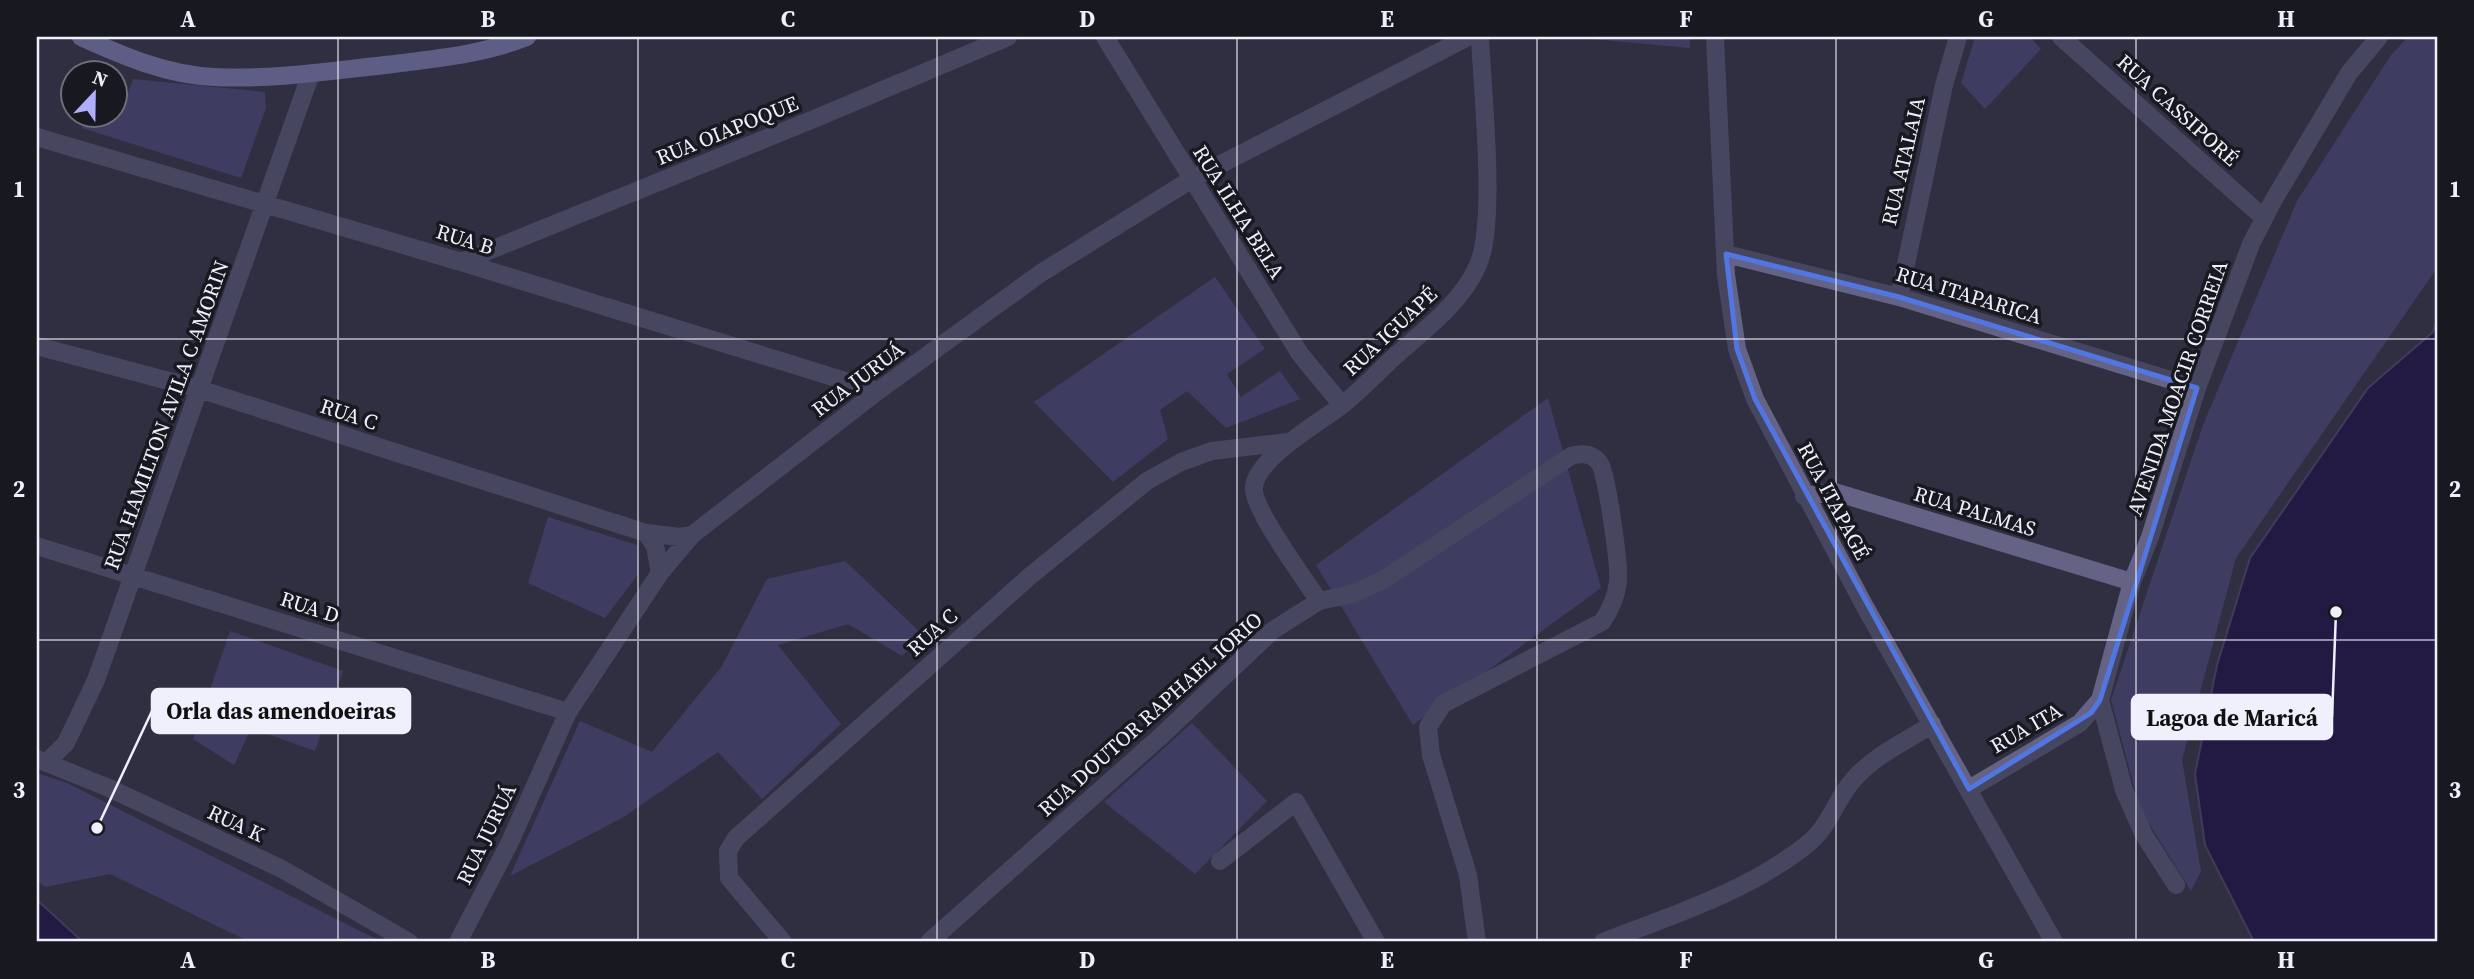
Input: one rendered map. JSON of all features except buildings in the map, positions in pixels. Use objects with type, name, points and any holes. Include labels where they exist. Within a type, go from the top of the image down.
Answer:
[{"type":"main road","points":[[81,37],[147,65],[212,77],[311,73],[446,57],[508,44],[527,37]]},
{"type":"street","name":"RUA OIAPOQUE","points":[[461,262],[1008,37]]},
{"type":"street","name":"RUA ILHA BELA","points":[[1105,37],[1300,354],[1342,405]]},
{"type":"street","name":"RUA JURUÁ","points":[[458,942],[509,844],[568,712],[660,573],[692,535],[877,391],[1041,274],[1192,179],[1468,37]]},
{"type":"street","name":"RUA IGUAPÉ","points":[[1320,601],[1280,543],[1255,497],[1253,486],[1258,475],[1288,442],[1342,405],[1461,296],[1479,262],[1487,210],[1480,37]]},
{"type":"street","name":"RUA ITAPAGÉ","points":[[1715,37],[1726,254],[1737,349],[1755,399],[1804,496],[2054,942]]},
{"type":"street","name":"RUA ATALAIA","points":[[1899,297],[1910,233],[1944,85],[1958,37]]},
{"type":"street","name":"RUA CASSIPORÉ","points":[[2061,37],[2264,218]]},
{"type":"street","name":"AVENIDA MOACIR CORREIA","points":[[2101,700],[2132,582],[2150,537],[2197,388],[2264,218],[2349,73],[2373,39]]},
{"type":"street","name":"RUA HAMILTON AVILA C AMORIN","points":[[42,761],[66,743],[96,680],[311,73]]},
{"type":"street","name":"RUA B","points":[[37,137],[461,262],[877,391]]},
{"type":"street","name":"RUA ITAPARICA","points":[[1726,254],[1899,297],[2197,388]]},
{"type":"street","name":"RUA C","points":[[37,346],[199,389],[646,533],[666,536],[692,535]]},
{"type":"street","name":"RUA C","points":[[783,942],[729,877],[728,851],[736,838],[1030,576],[1147,481],[1181,462],[1212,452],[1288,442]]},
{"type":"street","name":"RUA DOUTOR RAPHAEL IORIO","points":[[929,942],[1160,737],[1272,631],[1320,601],[1352,594],[1383,580],[1571,456],[1582,454],[1593,457],[1605,473],[1619,578],[1613,606],[1602,622],[1443,704],[1428,727],[1431,755],[1468,875],[1477,942]]},
{"type":"street","name":"RUA PALMAS","points":[[1804,496],[1835,492],[2132,582]]},
{"type":"street","points":[[646,533],[655,546],[660,573]]},
{"type":"street","name":"RUA D","points":[[37,546],[568,712]]},
{"type":"street","points":[[2101,700],[2124,790],[2144,835],[2176,885]]},
{"type":"street","name":"RUA ITA","points":[[1969,789],[2080,723],[2101,700]]},
{"type":"street","points":[[1603,942],[1677,914],[1773,869],[1813,839],[1860,773],[1932,724]]},
{"type":"street","name":"RUA K","points":[[42,761],[109,788],[282,869],[409,942]]},
{"type":"street","points":[[1220,860],[1296,802],[1376,942]]},
{"type":"highlighted area","points":[[1726,254],[1899,297],[2197,388],[2100,700],[2091,713],[1969,789],[1755,399],[1737,349]]},
{"type":"shaded area","points":[[1570,37],[1690,37],[1690,48]]},
{"type":"shaded area","points":[[1975,37],[2030,37],[2041,49],[1985,109],[1961,83]]},
{"type":"shaded area","points":[[2408,37],[2437,37],[2437,268],[2236,558],[2182,760],[2201,871],[2191,891],[2140,809],[2111,700],[2203,425],[2297,201],[2391,55]]},
{"type":"shaded area","points":[[133,79],[265,92],[266,108],[241,178],[88,130],[130,130],[130,87]]},
{"type":"shaded area","points":[[1215,277],[1265,349],[1227,374],[1241,397],[1280,371],[1300,399],[1226,428],[1187,391],[1160,410],[1168,439],[1113,482],[1034,402]]},
{"type":"shaded area","points":[[2437,318],[2437,942],[2254,942],[2205,845],[2195,774],[2217,665],[2250,558],[2368,388],[2433,332]]},
{"type":"shaded area","points":[[1548,398],[1601,588],[1413,725],[1316,565]]},
{"type":"shaded area","points":[[548,517],[637,545],[639,573],[605,618],[528,583]]},
{"type":"shaded area","points":[[845,561],[923,635],[902,656],[848,624],[778,645],[841,724],[762,799],[718,752],[622,818],[510,876],[580,721],[652,752],[722,666],[767,579]]},
{"type":"shaded area","points":[[230,631],[343,671],[315,751],[251,728],[234,765],[193,739]]},
{"type":"shaded area","points":[[1192,723],[1267,801],[1195,874],[1104,802]]},
{"type":"shaded area","points":[[37,773],[67,783],[382,942],[250,942],[110,874],[45,887],[37,880]]},
{"type":"shaded area","points":[[37,900],[83,942],[37,942]]},
{"type":"place","name":"Lagoa de Maricá","points":[[2336,612]]},
{"type":"place","name":"Orla das amendoeiras","points":[[97,828]]}]
